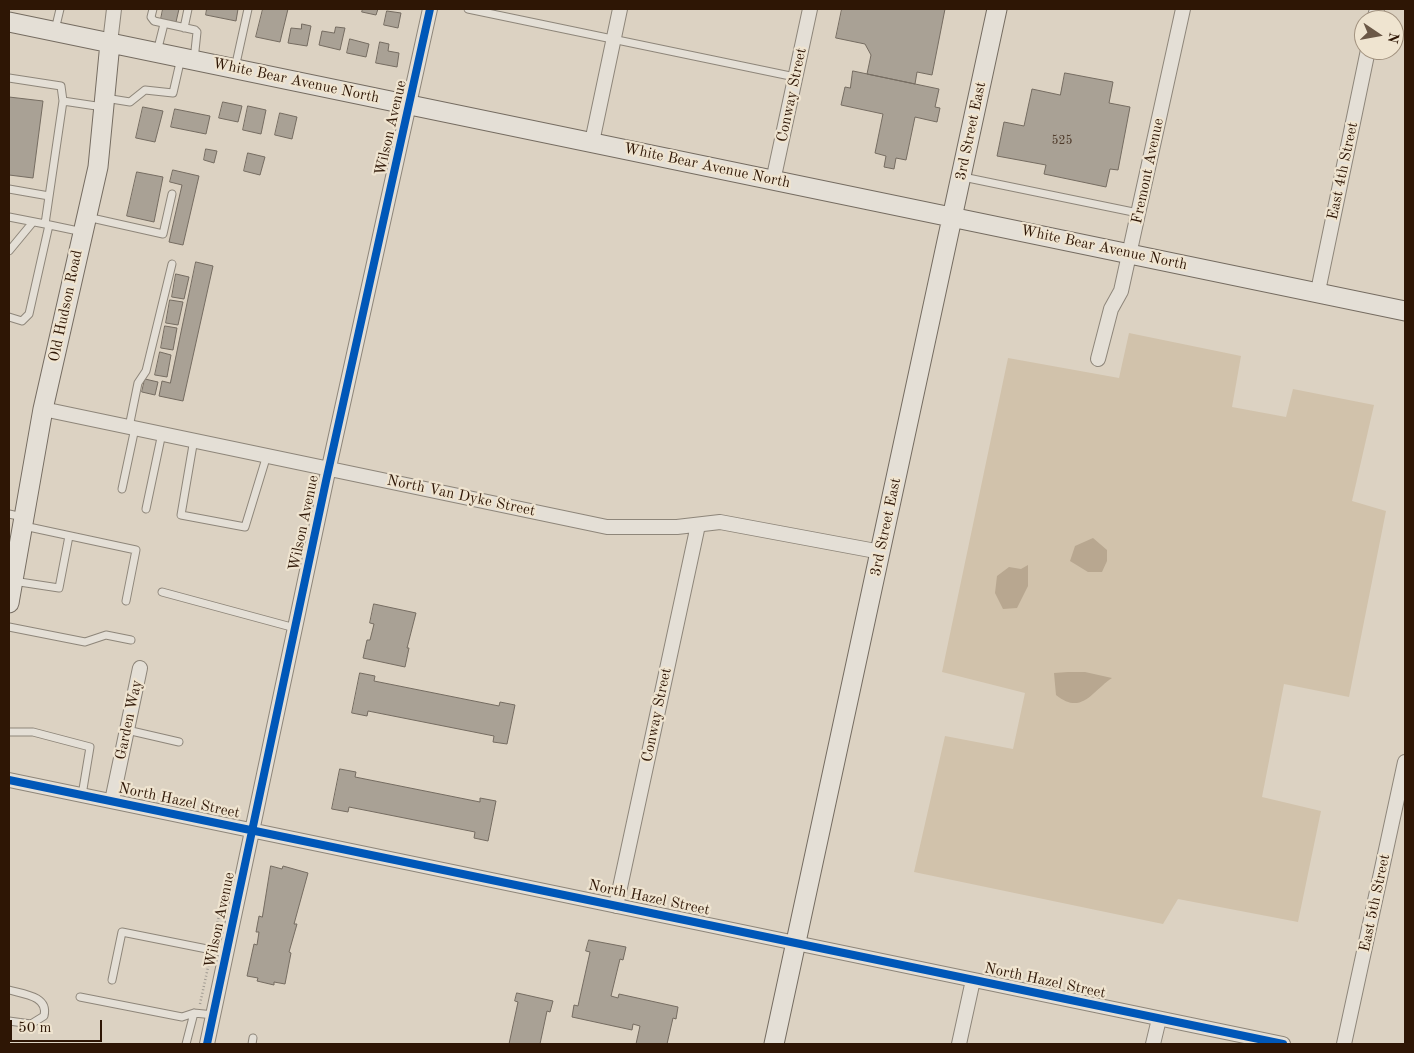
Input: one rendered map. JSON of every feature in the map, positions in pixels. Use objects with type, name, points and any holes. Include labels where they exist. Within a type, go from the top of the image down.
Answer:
[{"type":"street","name":"Old Hudson Road","points":[[9,602],[18,519],[98,167],[114,9]]},
{"type":"street","name":"Wilson Avenue","points":[[208,1044],[430,9]]},
{"type":"street","points":[[592,142],[620,9]]},
{"type":"street","name":"Conway Street","points":[[773,180],[810,9]]},
{"type":"street","name":"3rd Street East","points":[[774,1044],[997,9]]},
{"type":"street","name":"Fremont Avenue","points":[[1098,359],[1111,309],[1121,290],[1183,9]]},
{"type":"street","name":"White Bear Avenue North","points":[[9,22],[1318,291],[1405,311]]},
{"type":"street","name":"East 4th Street","points":[[1318,291],[1366,60]]},
{"type":"street","name":"North Van Dyke Street","points":[[44,409],[267,454],[607,528],[698,525],[720,522],[881,552]]},
{"type":"street","name":"Conway Street","points":[[616,906],[698,525]]},
{"type":"street","name":"Garden Way","points":[[112,801],[140,668]]},
{"type":"street","name":"East 5th Street","points":[[1344,1044],[1405,762]]},
{"type":"street","name":"North Hazel Street","points":[[9,780],[1283,1044]]},
{"type":"street","points":[[959,1044],[972,980]]},
{"type":"street","points":[[1153,1044],[1159,1018]]},
{"type":"lane","points":[[55,31],[60,9]]},
{"type":"lane","points":[[63,101],[130,102],[144,90],[173,93],[188,59],[197,32],[152,19],[153,9]]},
{"type":"lane","points":[[184,28],[188,9]]},
{"type":"lane","points":[[235,68],[248,9]]},
{"type":"lane","points":[[468,9],[795,77]]},
{"type":"lane","points":[[158,52],[164,24]]},
{"type":"lane","points":[[9,78],[61,86],[63,101],[49,196],[47,224],[29,314],[22,320],[9,317]]},
{"type":"lane","points":[[960,176],[1138,213]]},
{"type":"lane","points":[[9,189],[49,196]]},
{"type":"lane","points":[[9,217],[47,224],[84,224],[163,234],[172,194]]},
{"type":"lane","points":[[9,251],[33,222]]},
{"type":"lane","points":[[122,489],[138,383],[146,371],[172,264]]},
{"type":"lane","points":[[146,509],[162,433]]},
{"type":"lane","points":[[194,439],[180,515],[245,527],[267,454]]},
{"type":"lane","points":[[18,519],[69,536],[136,550],[126,601]]},
{"type":"lane","points":[[12,580],[59,588],[69,536]]},
{"type":"lane","points":[[162,592],[296,628]]},
{"type":"lane","points":[[9,627],[85,642],[106,635],[131,640]]},
{"type":"lane","points":[[127,730],[179,742]]},
{"type":"lane","points":[[9,732],[33,732],[90,747],[82,794]]},
{"type":"lane","points":[[112,980],[122,932],[227,953]]},
{"type":"lane","points":[[9,990],[38,999],[43,1003],[45,1011],[44,1016],[31,1024],[9,1021]]},
{"type":"lane","points":[[80,997],[182,1017],[194,1013],[214,1015]]},
{"type":"lane","points":[[186,1044],[194,1013]]},
{"type":"shaded area","points":[[1129,333],[1241,356],[1232,407],[1286,417],[1293,389],[1374,405],[1352,501],[1386,511],[1349,697],[1284,684],[1262,797],[1321,811],[1298,922],[1178,899],[1163,924],[914,872],[945,736],[1013,749],[1025,693],[942,672],[1008,358],[1119,378]]},
{"type":"shaded area","points":[[1093,538],[1107,550],[1107,561],[1102,572],[1088,572],[1070,561],[1075,546]]},
{"type":"shaded area","points":[[1028,565],[1028,586],[1017,608],[1003,609],[995,593],[997,576],[1009,567],[1021,569]]},
{"type":"shaded area","points":[[1085,672],[1112,678],[1086,699],[1073,703],[1065,701],[1056,695],[1054,673]]},
{"type":"building","points":[[163,9],[179,9],[176,22],[161,19]]},
{"type":"building","points":[[207,9],[238,9],[236,21],[206,15]]},
{"type":"building","points":[[263,9],[288,9],[280,42],[256,37]]},
{"type":"building","points":[[363,9],[378,9],[376,15],[362,12]]},
{"type":"building","points":[[842,9],[945,9],[932,75],[917,72],[915,84],[867,74],[871,55],[865,44],[836,38]]},
{"type":"building","points":[[387,11],[401,13],[398,28],[384,25]]},
{"type":"building","points":[[302,24],[311,26],[307,46],[288,43],[291,28],[301,29]]},
{"type":"building","points":[[336,27],[345,28],[340,50],[319,45],[322,31],[334,33]]},
{"type":"building","points":[[350,39],[369,44],[366,57],[347,53]]},
{"type":"building","points":[[380,42],[389,44],[388,51],[399,53],[397,67],[376,63]]},
{"type":"building","points":[[853,71],[939,89],[935,107],[940,108],[937,122],[915,117],[906,160],[896,158],[894,169],[884,167],[886,156],[875,153],[883,114],[841,105],[845,87],[850,88]]},
{"type":"building","points":[[1065,73],[1113,82],[1109,103],[1130,107],[1118,170],[1110,169],[1106,187],[1044,174],[1046,165],[997,156],[1004,122],[1024,126],[1032,89],[1060,95]]},
{"type":"building","points":[[9,97],[43,101],[33,178],[9,175]]},
{"type":"building","points":[[223,102],[242,106],[238,122],[219,118]]},
{"type":"building","points":[[248,106],[266,110],[261,134],[243,130]]},
{"type":"building","points":[[143,107],[163,111],[155,142],[136,138]]},
{"type":"building","points":[[175,109],[210,116],[206,134],[171,127]]},
{"type":"building","points":[[280,113],[297,117],[292,139],[275,135]]},
{"type":"building","points":[[206,149],[217,151],[214,163],[204,160]]},
{"type":"building","points":[[248,153],[265,157],[260,175],[244,171]]},
{"type":"building","points":[[173,170],[199,176],[183,245],[169,242],[182,185],[170,182]]},
{"type":"building","points":[[137,172],[163,177],[154,222],[127,216]]},
{"type":"building","points":[[196,262],[213,266],[183,401],[159,396],[162,381],[170,383]]},
{"type":"building","points":[[176,274],[189,277],[184,299],[172,297]]},
{"type":"building","points":[[170,300],[183,302],[178,325],[166,323]]},
{"type":"building","points":[[165,326],[177,328],[173,350],[161,348]]},
{"type":"building","points":[[160,352],[171,355],[167,377],[155,375]]},
{"type":"building","points":[[145,379],[158,382],[155,395],[142,392]]},
{"type":"building","points":[[374,604],[416,613],[407,648],[409,648],[405,667],[363,658],[367,640],[370,640],[374,624],[370,623]]},
{"type":"building","points":[[360,673],[375,676],[374,681],[499,706],[500,702],[515,705],[507,744],[493,742],[494,736],[368,711],[367,716],[352,713]]},
{"type":"building","points":[[340,769],[356,772],[355,777],[480,802],[480,798],[496,801],[488,841],[474,838],[475,832],[349,807],[348,812],[332,809]]},
{"type":"building","points":[[271,866],[282,869],[283,866],[308,873],[294,924],[297,924],[289,952],[291,953],[285,984],[274,982],[274,985],[257,981],[258,978],[247,976],[254,944],[257,945],[259,932],[256,932],[259,916],[262,917]]},
{"type":"building","points":[[589,940],[626,947],[623,960],[620,959],[611,996],[618,998],[619,994],[678,1007],[676,1019],[673,1018],[667,1044],[636,1044],[640,1026],[633,1024],[632,1030],[572,1017],[574,1005],[578,1006],[590,952],[586,951]]},
{"type":"building","points":[[517,993],[553,1001],[550,1012],[547,1011],[540,1044],[509,1044],[518,1002],[515,1001]]},
{"type":"cycle path","points":[[207,1044],[326,481],[430,9]]},
{"type":"cycle path","points":[[9,780],[1283,1044]]}]
